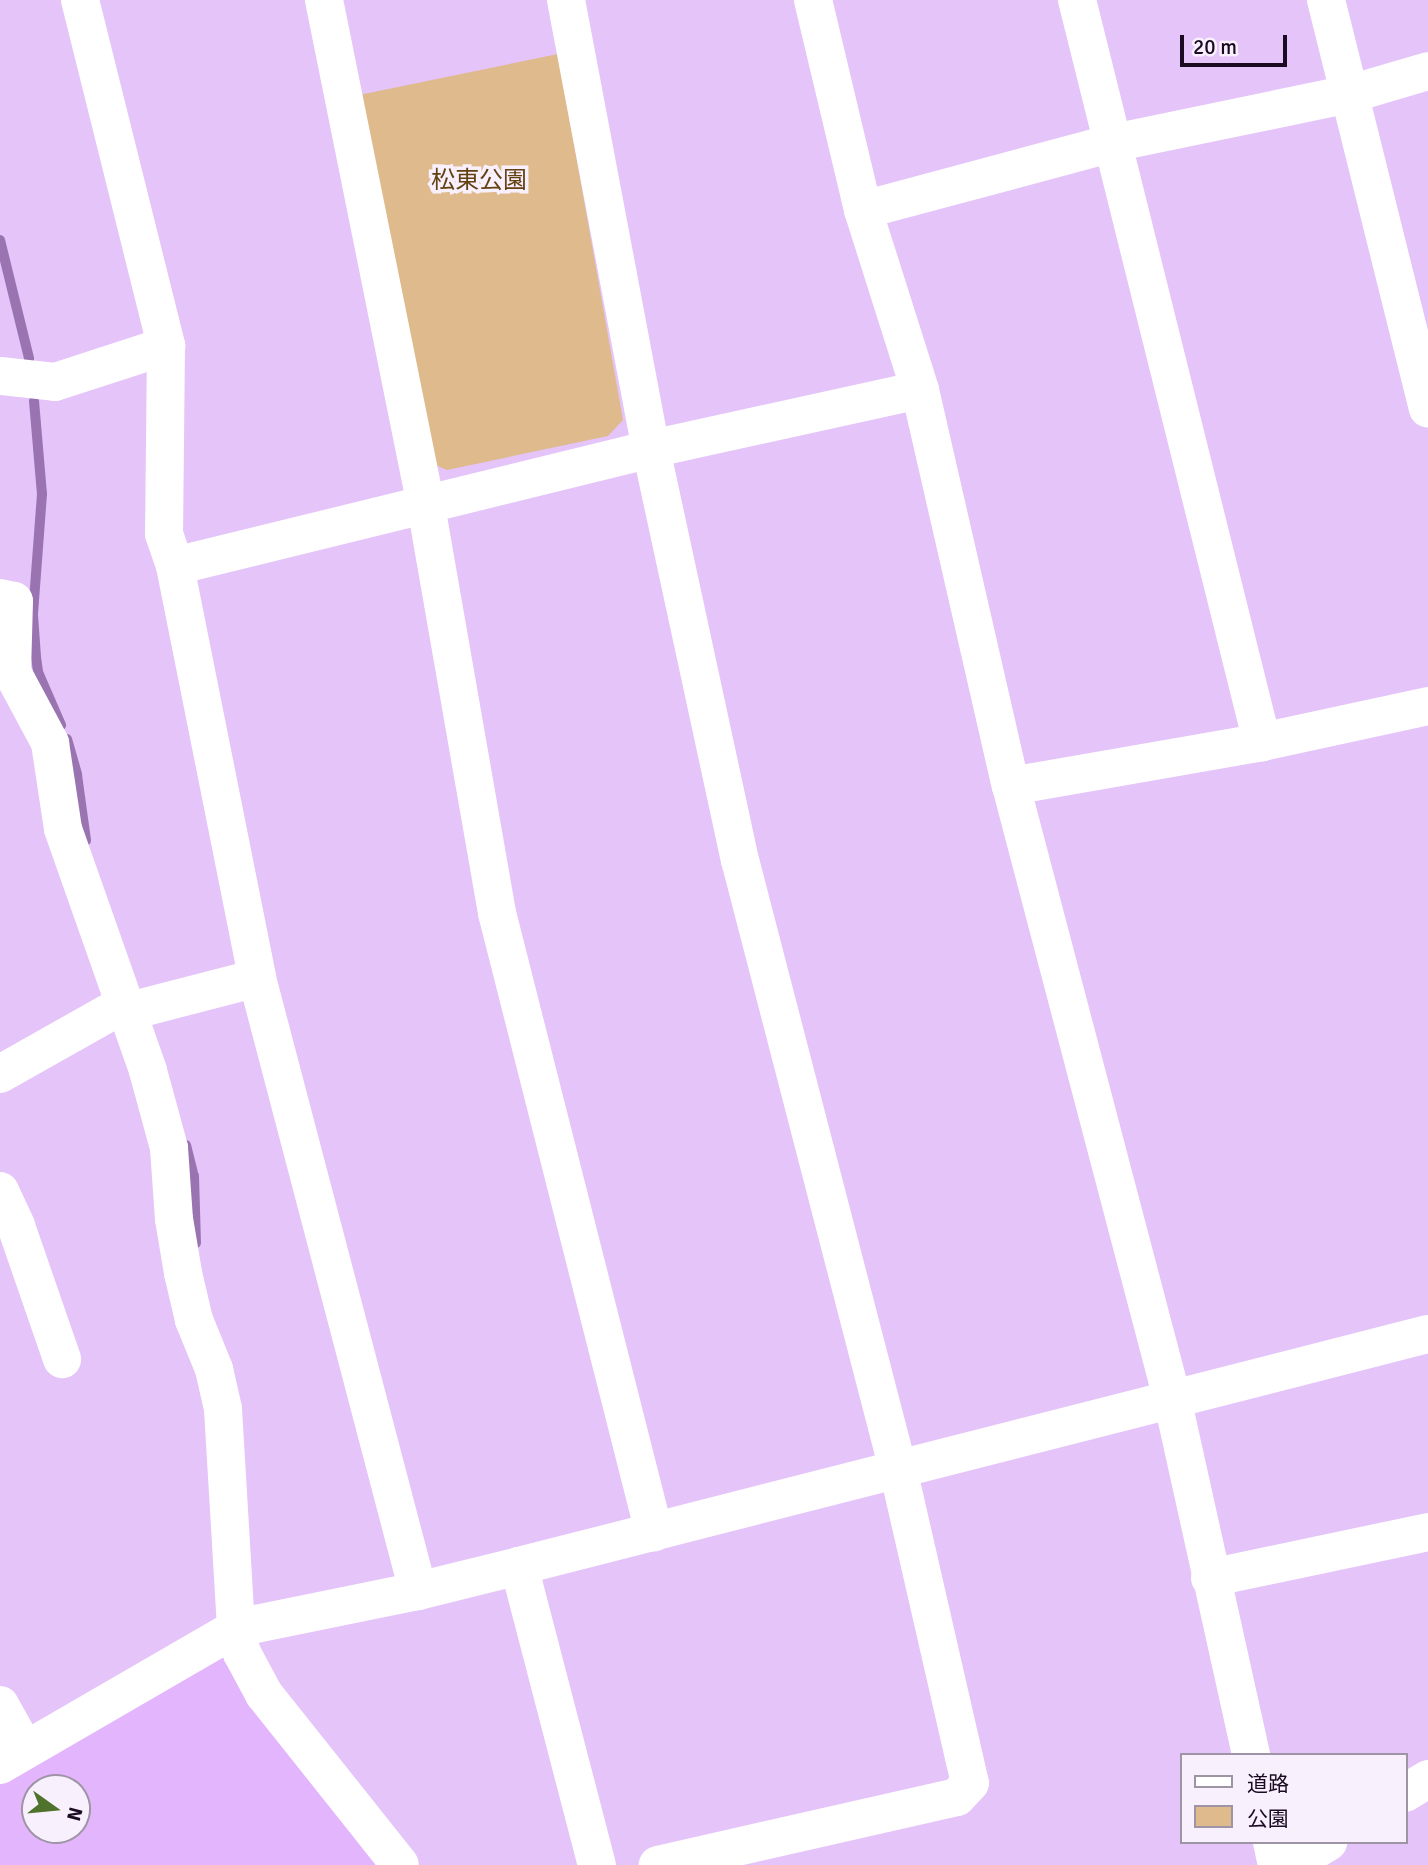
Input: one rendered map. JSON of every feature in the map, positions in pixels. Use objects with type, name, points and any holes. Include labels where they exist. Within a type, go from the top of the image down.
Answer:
[{"type":"street","points":[[80,0],[166,346],[164,534],[175,566],[257,978],[418,1591]]},
{"type":"street","points":[[324,0],[426,506],[498,914],[654,1532]]},
{"type":"street","points":[[566,0],[652,449],[740,860],[898,1469],[970,1783],[957,1797],[658,1865]]},
{"type":"street","points":[[813,0],[863,210],[920,390],[1011,786],[1172,1398],[1251,1753]]},
{"type":"street","points":[[1077,0],[1262,742]]},
{"type":"street","points":[[1326,0],[1428,408]]},
{"type":"street","points":[[863,210],[1113,144],[1350,94],[1428,71]]},
{"type":"street","points":[[0,376],[55,382],[166,346]]},
{"type":"street","points":[[175,566],[652,449],[920,390]]},
{"type":"street","points":[[0,598],[14,601],[12,672],[50,743],[63,830],[148,1071],[169,1148],[174,1219],[183,1273],[194,1320],[214,1369],[223,1409],[236,1628],[242,1653],[264,1694],[400,1865]]},
{"type":"street","points":[[1011,786],[1262,742],[1428,706]]},
{"type":"street","points":[[0,1074],[125,1008],[257,978]]},
{"type":"street","points":[[0,1191],[16,1226],[62,1359]]},
{"type":"street","points":[[0,1705],[13,1758],[236,1628],[418,1591],[1428,1334]]},
{"type":"street","points":[[1210,1578],[1428,1532]]},
{"type":"street","points":[[519,1566],[597,1865]]},
{"type":"street","points":[[1407,1792],[1428,1779]]},
{"type":"street","points":[[1272,1844],[1277,1865]]},
{"type":"street","points":[[1291,1865],[1325,1844]]},
{"type":"shaded area","points":[[225,1647],[383,1865],[0,1865],[0,1782]]},
{"type":"green space","name":"松東公園","points":[[558,54],[623,420],[608,436],[447,470],[435,465],[359,95]]},
{"type":"waterway","points":[[0,240],[29,358]]},
{"type":"waterway","points":[[34,401],[42,494],[33,615],[36,657],[38,672],[61,725]]},
{"type":"waterway","points":[[67,739],[77,775],[86,840]]},
{"type":"waterway","points":[[186,1145],[194,1176],[196,1243]]}]
